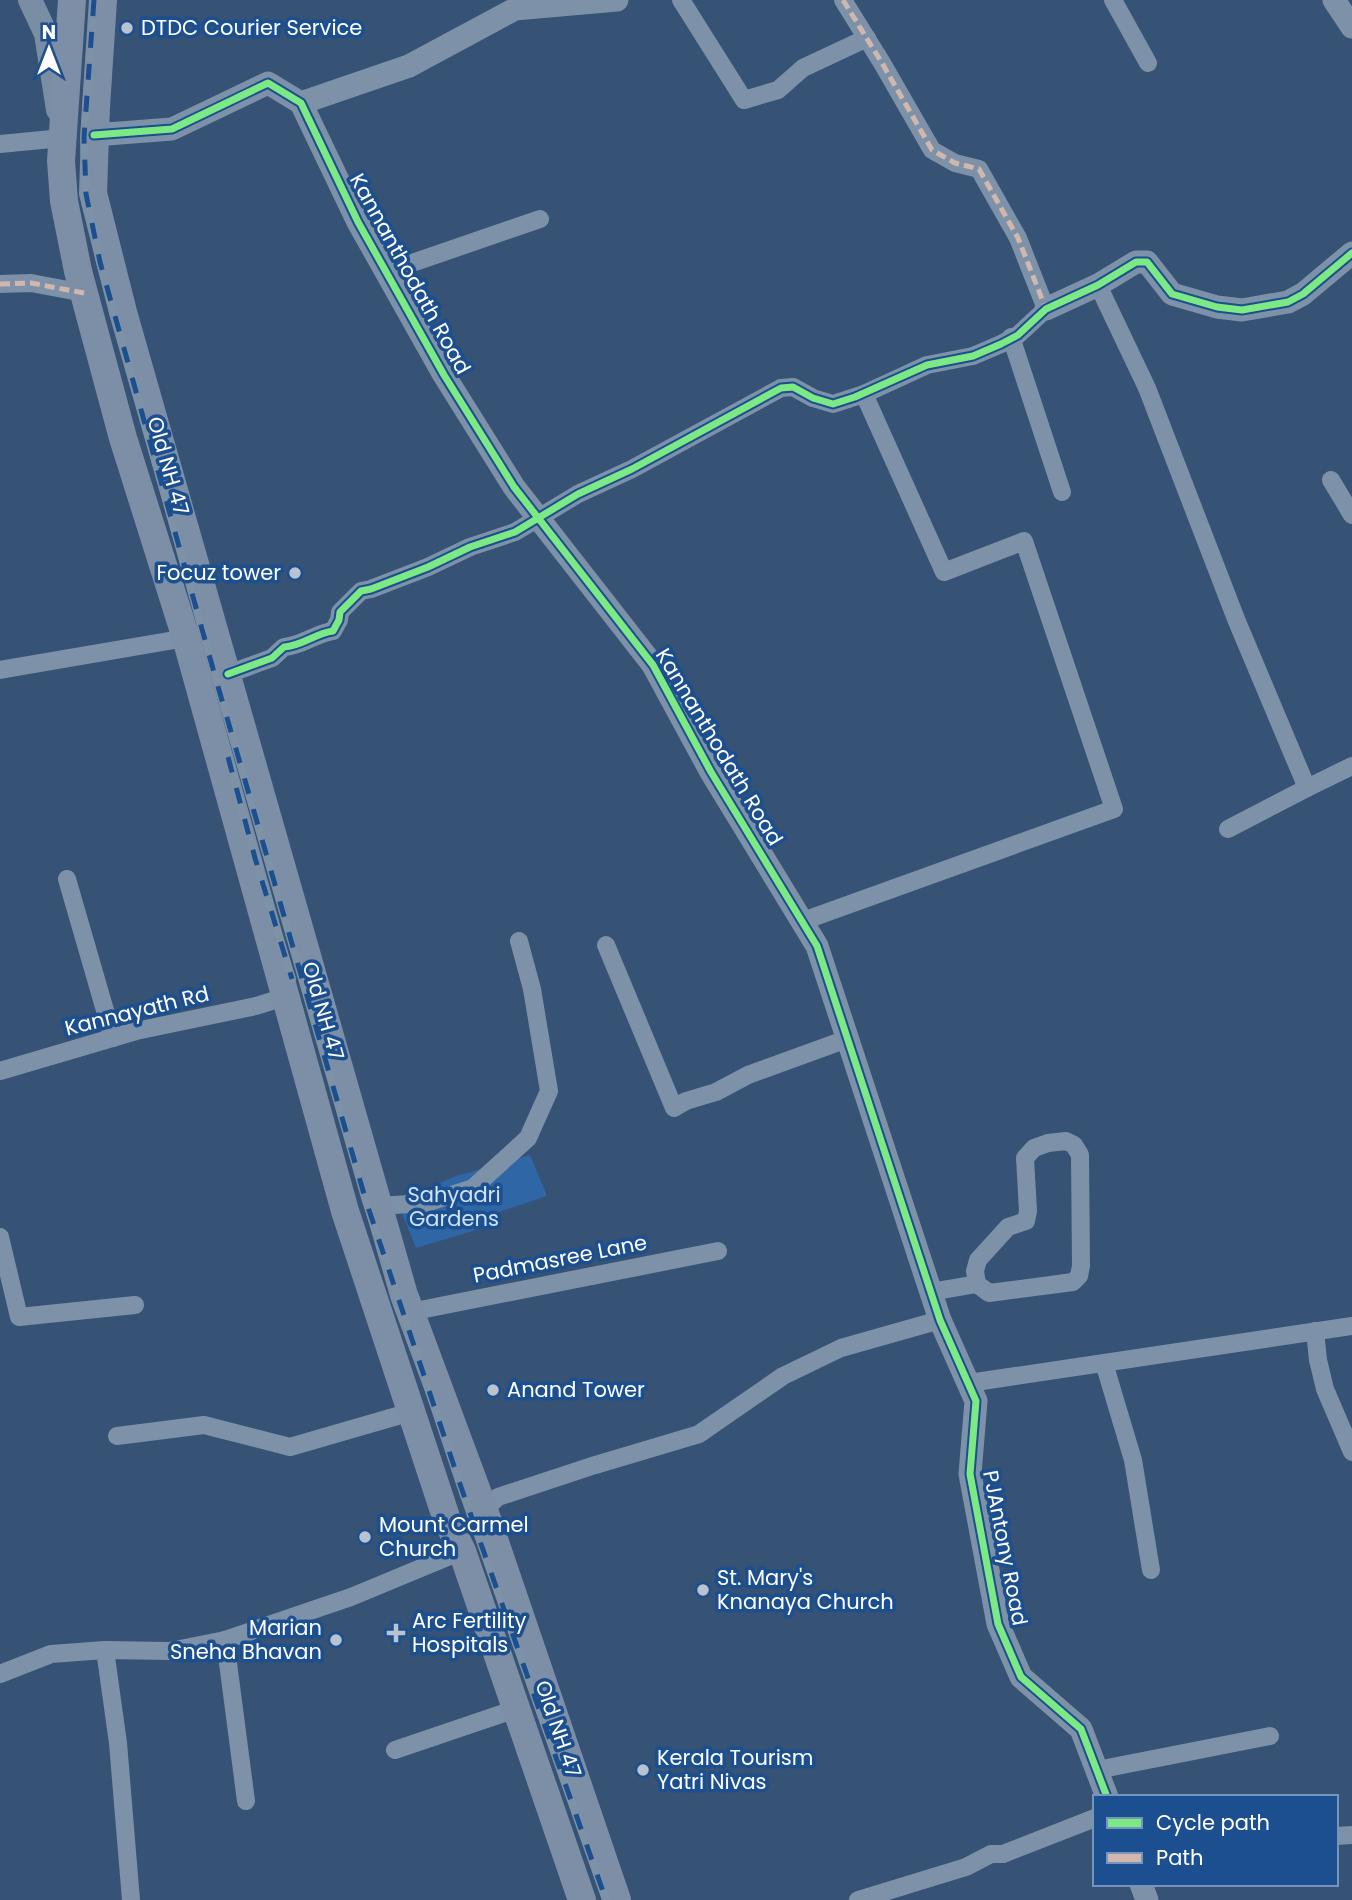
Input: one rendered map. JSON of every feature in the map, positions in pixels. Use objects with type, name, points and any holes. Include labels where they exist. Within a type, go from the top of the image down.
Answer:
[{"type":"main road","points":[[30,0],[46,34],[62,138]]},
{"type":"main road","name":"Old NH 47","points":[[72,0],[61,161],[64,201],[78,271],[123,438],[186,638],[345,1210],[447,1520],[462,1551],[582,1900]]},
{"type":"main road","name":"Old NH 47","points":[[103,0],[93,193],[124,312],[407,1304],[484,1510],[617,1900]]},
{"type":"main road","points":[[123,438],[158,429]]},
{"type":"main road","points":[[375,1303],[407,1304]]},
{"type":"street","points":[[94,135],[172,129],[268,83],[301,103],[409,66],[528,4],[617,0]]},
{"type":"street","points":[[681,0],[744,100],[778,90],[803,68],[867,38]]},
{"type":"street","points":[[844,0],[932,150],[955,163],[978,169],[1018,238],[1046,309]]},
{"type":"street","points":[[1113,0],[1148,63]]},
{"type":"street","points":[[1334,0],[1352,27]]},
{"type":"street","name":"Kannanthodath Road","points":[[301,103],[358,222],[444,375],[514,487],[653,665],[711,772],[817,946],[940,1320]]},
{"type":"street","points":[[0,144],[62,138]]},
{"type":"street","points":[[386,272],[540,219]]},
{"type":"street","points":[[228,674],[272,659],[284,647],[295,646],[333,631],[340,612],[361,591],[515,532],[579,494],[632,469],[781,388],[793,387],[813,398],[833,404],[864,394],[919,368],[973,356],[1018,335],[1046,309],[1098,285],[1136,262],[1147,262],[1172,294],[1217,307],[1242,310],[1288,302],[1303,294],[1352,253]]},
{"type":"street","points":[[0,284],[31,283],[84,293]]},
{"type":"street","points":[[1098,285],[1147,388],[1236,620],[1307,788]]},
{"type":"street","points":[[1011,337],[1062,492]]},
{"type":"street","points":[[803,921],[1114,809],[1024,541],[944,572],[864,394]]},
{"type":"street","points":[[1331,480],[1352,515]]},
{"type":"street","points":[[0,670],[186,638]]},
{"type":"street","points":[[1227,829],[1352,766]]},
{"type":"street","points":[[67,878],[113,1038]]},
{"type":"street","points":[[377,1206],[426,1203],[473,1188],[528,1138],[549,1091],[532,989],[519,941]]},
{"type":"street","points":[[606,945],[674,1108],[686,1101],[716,1092],[748,1075],[847,1039]]},
{"type":"street","name":"Kannayath Rd","points":[[0,1071],[136,1031],[256,1006],[285,997]]},
{"type":"street","points":[[930,1292],[977,1284],[989,1293],[1073,1282],[1079,1276],[1080,1155],[1074,1145],[1066,1142],[1048,1143],[1034,1148],[1025,1158],[1028,1210],[1026,1221],[1008,1227],[978,1260],[975,1271],[977,1284]]},
{"type":"street","points":[[0,1237],[19,1317],[135,1305]]},
{"type":"street","name":"Padmasree Lane","points":[[407,1304],[718,1251]]},
{"type":"street","points":[[484,1510],[498,1497],[699,1434],[783,1376],[841,1348],[940,1320]]},
{"type":"street","name":"PJAntony Road","points":[[940,1320],[976,1401],[970,1474],[998,1624],[1021,1677],[1081,1729],[1106,1795]]},
{"type":"street","points":[[969,1383],[1352,1325]]},
{"type":"street","points":[[1314,1331],[1325,1389],[1352,1452]]},
{"type":"street","points":[[1104,1363],[1133,1460],[1151,1570]]},
{"type":"street","points":[[117,1436],[204,1425],[290,1447],[411,1412]]},
{"type":"street","points":[[2,1668],[51,1654],[105,1650],[170,1651],[225,1640],[351,1597],[462,1551]]},
{"type":"street","points":[[225,1640],[246,1801]]},
{"type":"street","points":[[105,1650],[118,1743],[131,1900]]},
{"type":"street","points":[[395,1750],[516,1709]]},
{"type":"street","points":[[1097,1770],[1269,1736]]},
{"type":"street","points":[[858,1900],[966,1867],[991,1854],[1003,1854],[1093,1819]]},
{"type":"green space","name":"Sahyadri Gardens","points":[[530,1155],[547,1196],[481,1218],[483,1228],[416,1248],[397,1201],[456,1176]]},
{"type":"railway","points":[[94,0],[84,137],[86,194],[100,262],[215,676],[366,1201],[460,1484],[606,1900]]},
{"type":"railway","points":[[228,757],[292,979]]},
{"type":"marked path","points":[[843,0],[932,150],[955,163],[979,169],[1018,238],[1046,309]]},
{"type":"marked path","points":[[0,284],[31,283],[84,293]]},
{"type":"cycle path","points":[[94,135],[172,129],[268,83],[301,103],[358,222],[444,375],[514,487],[653,665],[711,772],[817,946],[940,1320],[976,1401],[970,1474],[998,1624],[1021,1677],[1081,1729],[1106,1795]]},
{"type":"cycle path","points":[[228,674],[272,658],[284,647],[333,631],[340,612],[361,591],[515,532],[578,494],[632,469],[781,388],[793,387],[813,398],[833,404],[927,365],[973,356],[1018,335],[1046,309],[1098,285],[1136,262],[1147,262],[1172,294],[1217,307],[1242,310],[1288,302],[1303,294],[1352,253]]},
{"type":"place","name":"DTDC Courier Service","points":[[127,28]]},
{"type":"place","name":"Focuz tower","points":[[295,573]]},
{"type":"place","name":"Anand Tower","points":[[493,1390]]},
{"type":"place","name":"Mount Carmel Church","points":[[365,1537]]},
{"type":"place","name":"St. Mary's Knanaya Church","points":[[703,1590]]},
{"type":"place","name":"Arc Fertility Hospitals","points":[[396,1633]]},
{"type":"place","name":"Marian Sneha Bhavan","points":[[336,1640]]},
{"type":"place","name":"Kerala Tourism Yatri Nivas","points":[[643,1770]]}]
